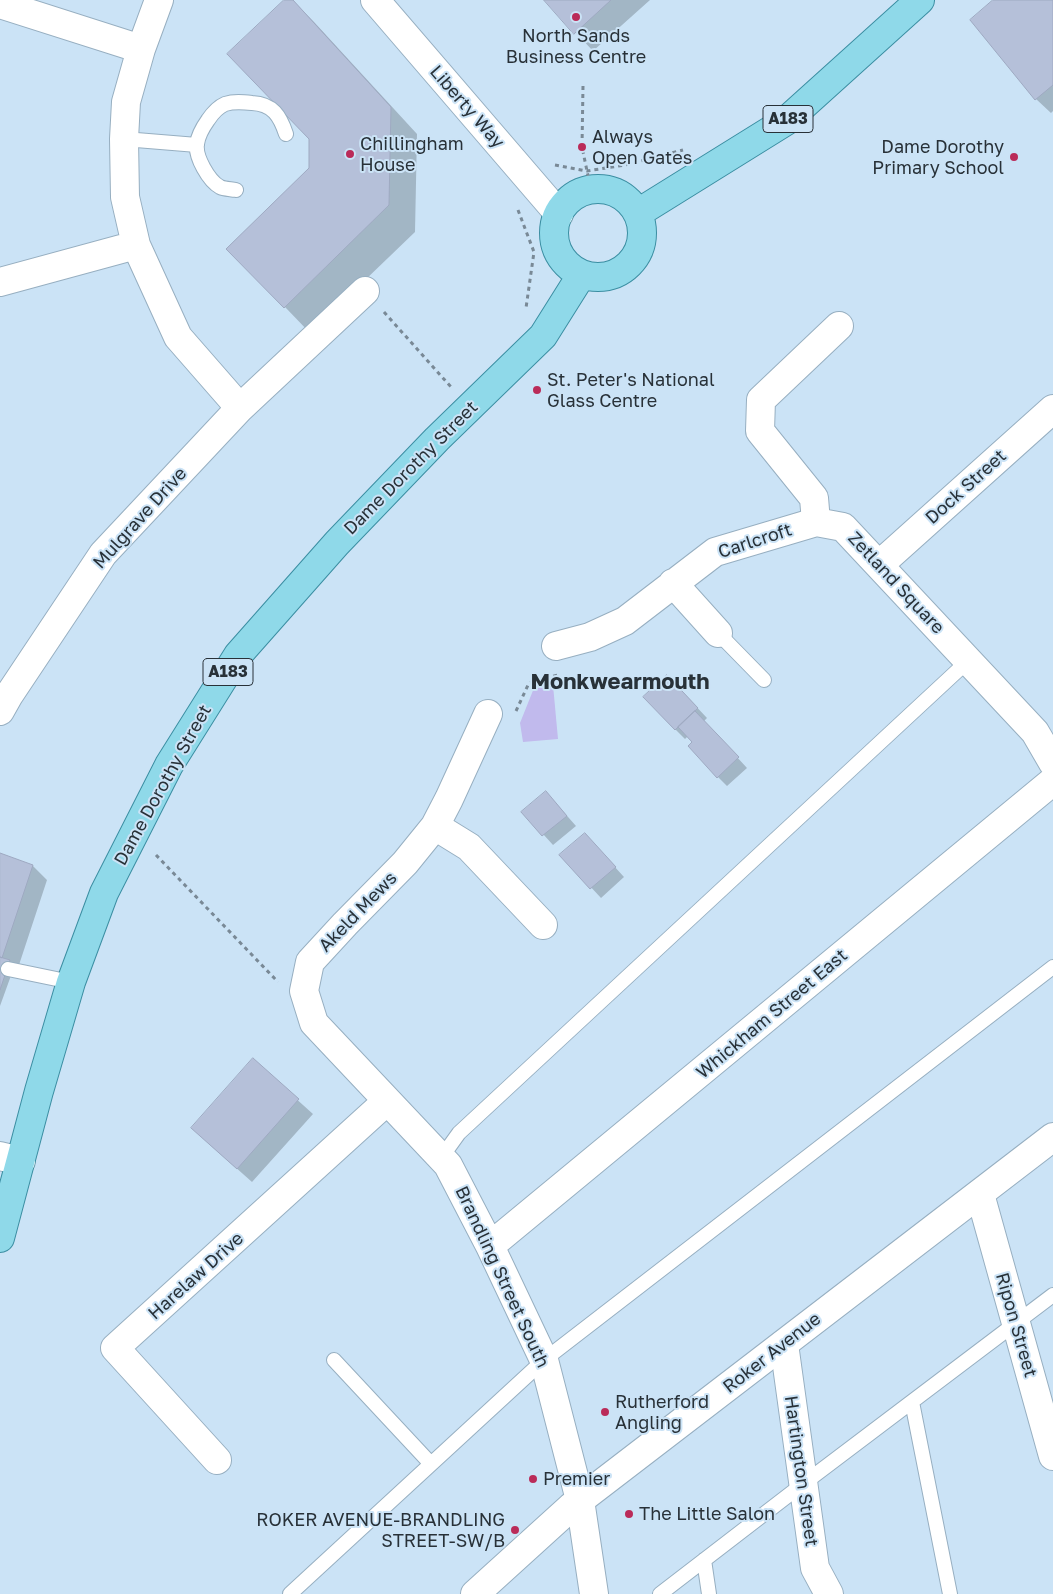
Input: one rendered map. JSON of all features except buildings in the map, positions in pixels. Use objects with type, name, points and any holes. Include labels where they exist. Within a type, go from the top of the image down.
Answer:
[{"type":"main road","name":"A183","points":[[638,213],[786,121],[920,0]]},
{"type":"main road","points":[[589,180],[630,202],[638,213],[642,226],[642,240],[638,252],[631,263],[620,272],[595,278],[582,274],[570,267],[560,256],[555,242],[554,228],[559,214],[567,202],[578,194],[589,180]]},
{"type":"main road","name":"Dame Dorothy Street","points":[[0,1238],[10,1158],[71,982],[104,893],[170,765],[238,655],[337,542],[437,439],[543,336],[582,274]]},
{"type":"street","points":[[159,0],[141,49],[126,102],[124,139],[125,197],[136,246],[178,336],[240,408]]},
{"type":"street","name":"Liberty Way","points":[[375,0],[559,214]]},
{"type":"street","points":[[0,4],[141,49]]},
{"type":"street","points":[[0,282],[136,246]]},
{"type":"street","name":"Mulgrave Drive","points":[[0,711],[8,695],[103,554],[240,408],[365,291]]},
{"type":"street","points":[[816,522],[814,498],[760,431],[760,400],[839,326]]},
{"type":"street","name":"Dock Street","points":[[879,565],[1053,409]]},
{"type":"street","name":"Zetland Square","points":[[816,522],[844,527],[969,660],[1044,724],[1053,763]]},
{"type":"street","name":"Carlcroft","points":[[556,646],[590,637],[625,622],[715,552],[816,522]]},
{"type":"street","points":[[673,584],[718,633]]},
{"type":"street","name":"Akeld Mews","points":[[387,1101],[314,1023],[304,991],[310,962],[405,862],[435,826],[488,714]]},
{"type":"street","name":"Whickham Street East","points":[[490,1246],[1053,781]]},
{"type":"street","points":[[435,826],[470,847],[543,924]]},
{"type":"street","name":"Brandling Street South","points":[[387,1101],[448,1166],[490,1246],[544,1360],[580,1500],[594,1594]]},
{"type":"street","name":"Harelaw Drive","points":[[217,1460],[115,1348],[387,1101]]},
{"type":"street","name":"Roker Avenue","points":[[475,1594],[580,1500],[1053,1137]]},
{"type":"street","name":"Ripon Street","points":[[980,1194],[1053,1456]]},
{"type":"street","name":"Hartington Street","points":[[784,1344],[815,1568],[829,1594]]},
{"type":"lane","points":[[236,190],[220,187],[210,178],[203,168],[198,155],[197,145],[204,126],[213,114],[224,104],[240,102],[257,103],[271,108],[282,122],[286,134]]},
{"type":"lane","points":[[124,139],[197,145]]},
{"type":"lane","points":[[718,633],[764,680]]},
{"type":"lane","points":[[441,1158],[458,1133],[969,660]]},
{"type":"lane","points":[[290,1594],[544,1360],[1053,967]]},
{"type":"lane","points":[[8,969],[71,982]]},
{"type":"lane","points":[[660,1594],[1053,1295]]},
{"type":"lane","points":[[334,1360],[430,1464]]},
{"type":"lane","points":[[912,1402],[950,1594]]},
{"type":"lane","points":[[704,1560],[709,1594]]},
{"type":"path","points":[[583,86],[582,147],[589,180]]},
{"type":"path","points":[[554,165],[589,180],[625,165],[692,148]]},
{"type":"path","points":[[365,291],[470,408]]},
{"type":"path","points":[[488,714],[509,726],[530,683],[560,674],[556,646]]},
{"type":"path","points":[[135,833],[278,982],[304,991]]},
{"type":"shaded area","points":[[553,685],[558,739],[523,742],[520,723],[534,688]]},
{"type":"place","name":"North Sands Business Centre","points":[[576,17]]},
{"type":"place","name":"Always Open Gates","points":[[582,147]]},
{"type":"place","name":"Chillingham House","points":[[350,154]]},
{"type":"place","name":"Dame Dorothy Primary School","points":[[1014,157]]},
{"type":"place","name":"St. Peter's National Glass Centre","points":[[537,390]]},
{"type":"place","name":"Rutherford Angling","points":[[605,1412]]},
{"type":"place","name":"Premier","points":[[533,1479]]},
{"type":"place","name":"The Little Salon","points":[[629,1514]]},
{"type":"place","name":"ROKER AVENUE-BRANDLING STREET-SW/B","points":[[515,1530]]},
{"type":"district","name":"Monkwearmouth","points":[[620,682]]}]
